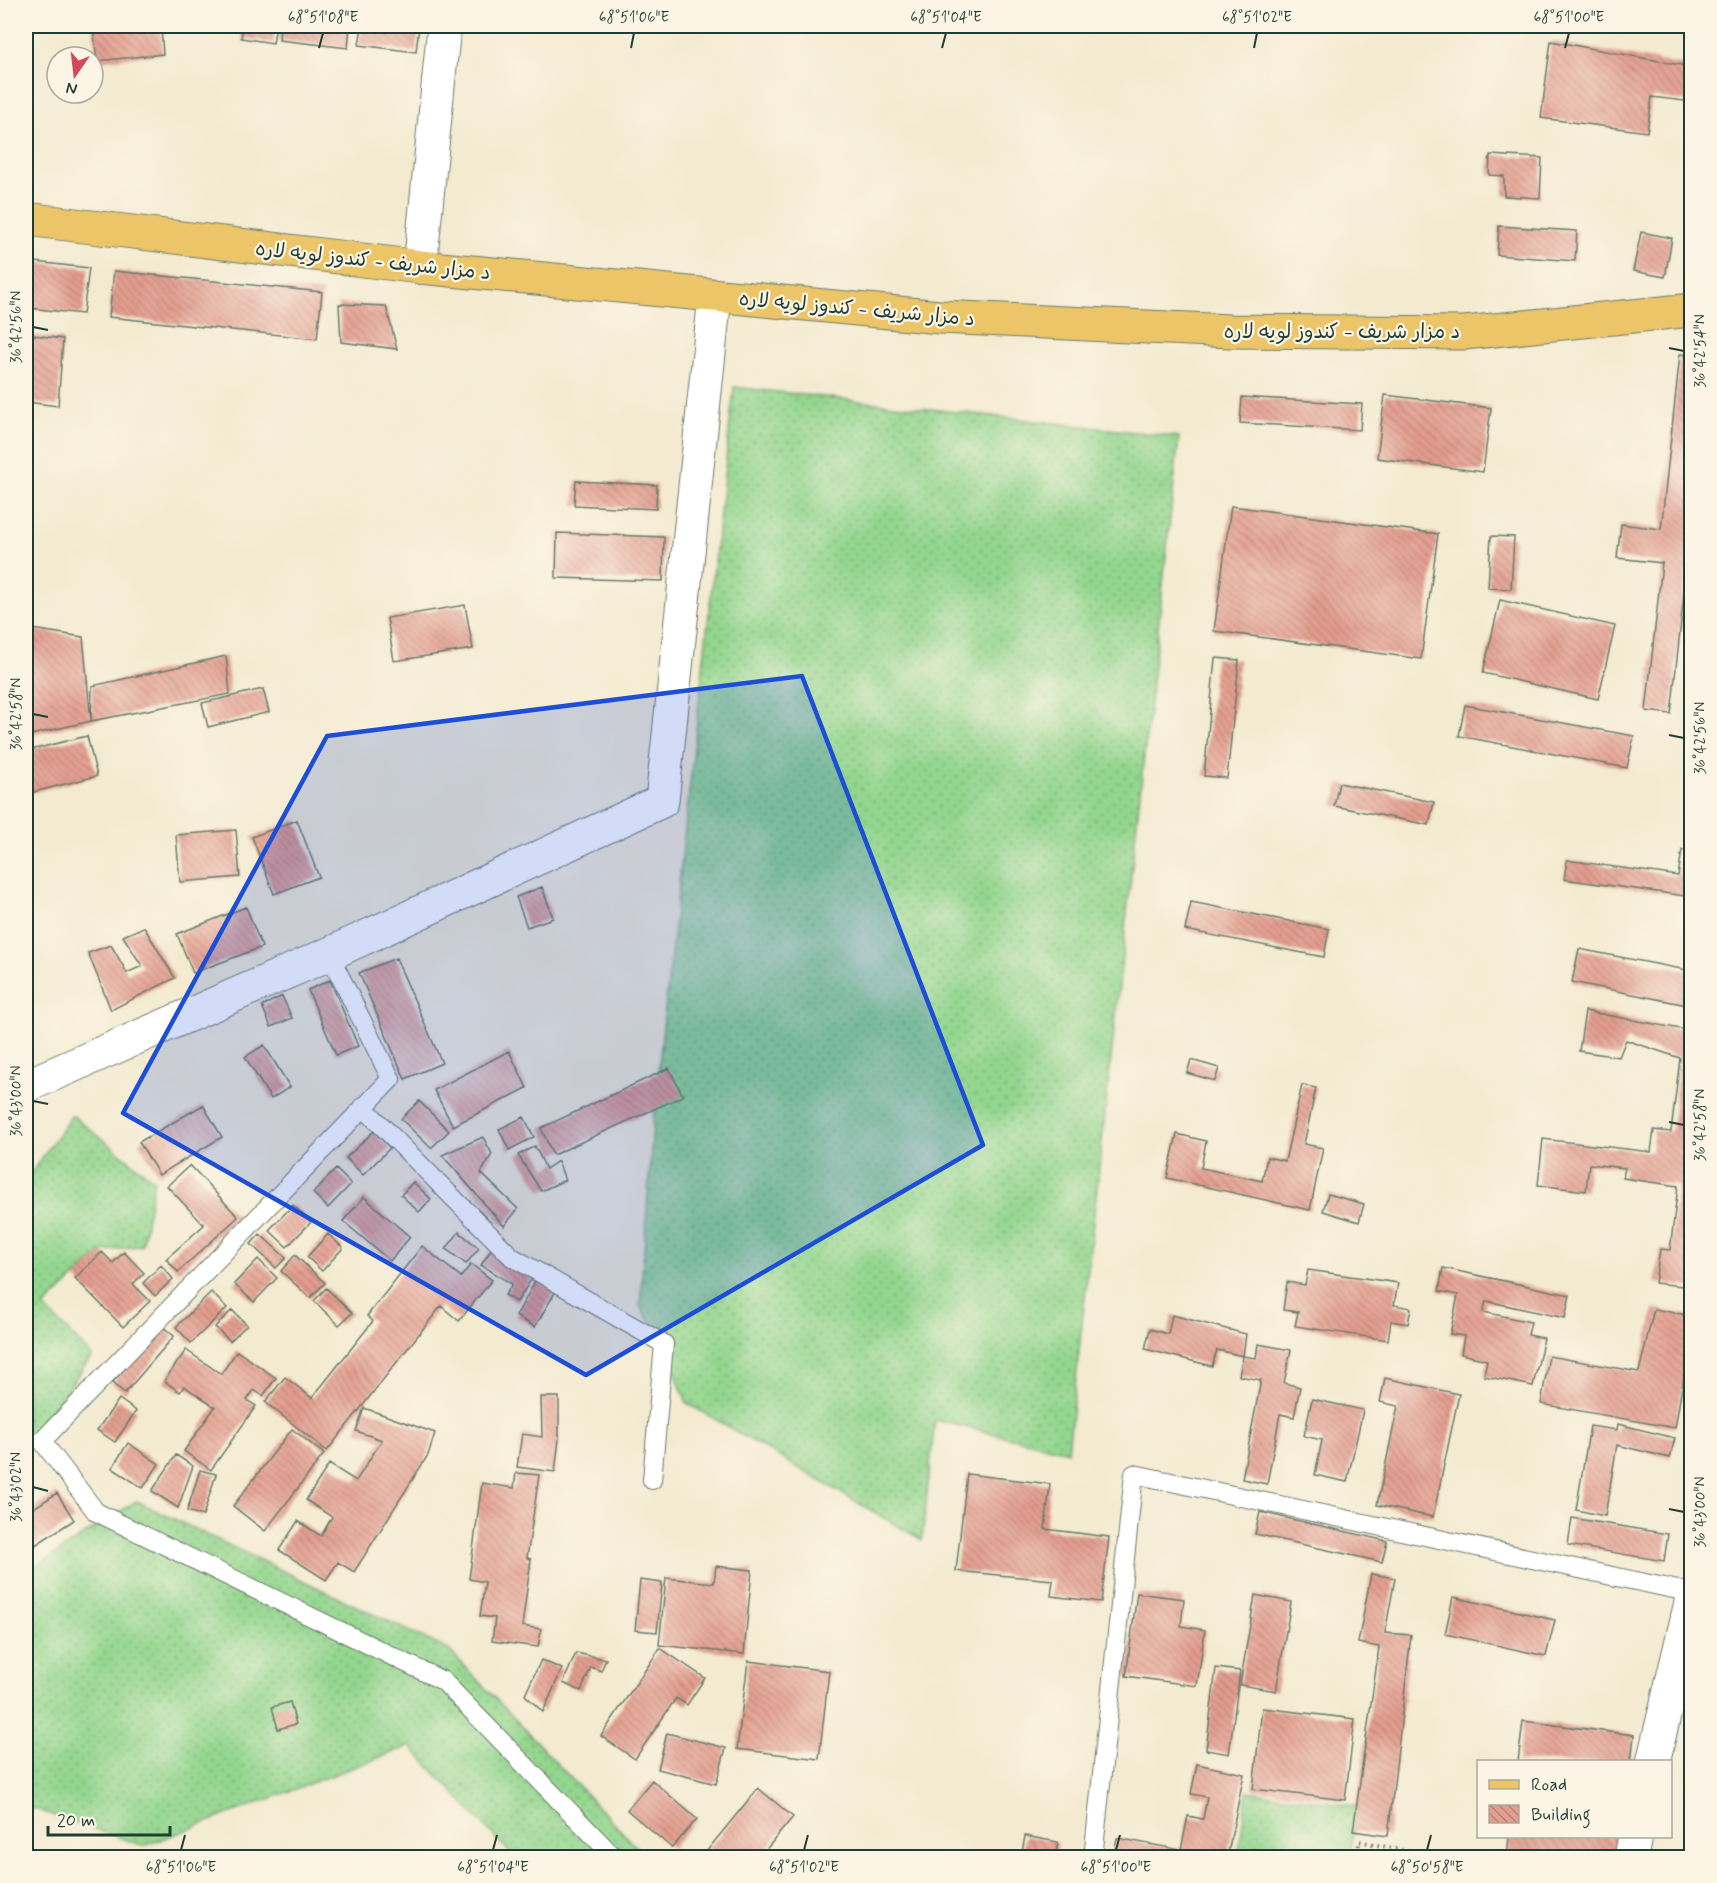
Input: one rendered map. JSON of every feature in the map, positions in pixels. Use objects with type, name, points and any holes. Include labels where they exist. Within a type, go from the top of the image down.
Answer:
[{"type":"main road","name":"د مزار شریف - کندوز لویه لاره","points":[[26,219],[420,267],[940,317],[1230,331],[1464,333],[1692,310]]},
{"type":"street","points":[[420,267],[444,26]]},
{"type":"street","points":[[26,1086],[329,954],[662,801],[715,296]]},
{"type":"street","points":[[1653,1760],[1692,1595]]},
{"type":"street","points":[[1630,1857],[1635,1838]]},
{"type":"lane","points":[[329,954],[391,1079],[42,1441],[96,1512],[443,1681],[615,1857]]},
{"type":"lane","points":[[363,1107],[512,1257],[664,1344],[652,1480]]},
{"type":"lane","points":[[1093,1857],[1134,1474],[1692,1595]]},
{"type":"path","points":[[1358,1857],[1359,1841],[1439,1857]]},
{"type":"highlighted area","points":[[802,676],[983,1145],[586,1375],[123,1113],[327,736]]},
{"type":"green space","points":[[734,387],[1179,437],[1068,1451],[935,1420],[922,1540],[687,1403],[664,1344],[640,1306],[654,1109]]},
{"type":"green space","points":[[72,1115],[154,1180],[142,1245],[102,1252],[44,1307],[92,1356],[30,1439],[26,1441],[26,1180]]},
{"type":"green space","points":[[136,1501],[449,1650],[646,1857],[514,1857],[410,1746],[144,1846],[26,1806],[26,1573]]},
{"type":"green space","points":[[1247,1791],[1357,1806],[1350,1857],[1238,1858]]},
{"type":"building","points":[[93,26],[161,26],[163,54],[105,60],[105,45],[95,45]]},
{"type":"building","points":[[243,26],[276,26],[273,43],[241,38]]},
{"type":"building","points":[[280,26],[350,26],[348,48],[279,40]]},
{"type":"building","points":[[362,26],[419,26],[416,52],[359,45]]},
{"type":"building","points":[[1551,41],[1692,67],[1692,102],[1652,97],[1647,132],[1541,118]]},
{"type":"building","points":[[1490,155],[1542,158],[1540,198],[1504,196],[1504,176],[1489,175]]},
{"type":"building","points":[[1499,226],[1577,231],[1575,261],[1497,255]]},
{"type":"building","points":[[1641,232],[1672,238],[1665,277],[1633,271]]},
{"type":"building","points":[[35,262],[89,268],[83,314],[29,308]]},
{"type":"building","points":[[114,271],[322,292],[317,339],[109,317]]},
{"type":"building","points":[[339,304],[386,306],[397,349],[341,342]]},
{"type":"building","points":[[26,334],[63,339],[58,406],[26,402]]},
{"type":"building","points":[[1680,354],[1692,356],[1692,520],[1671,714],[1646,711],[1662,563],[1617,558],[1621,524],[1661,529]]},
{"type":"building","points":[[1385,395],[1491,408],[1483,472],[1377,458]]},
{"type":"building","points":[[1242,397],[1362,404],[1360,430],[1240,423]]},
{"type":"building","points":[[576,481],[657,485],[656,509],[574,505]]},
{"type":"building","points":[[1231,506],[1438,534],[1421,659],[1214,631]]},
{"type":"building","points":[[557,533],[664,537],[663,581],[556,578]]},
{"type":"building","points":[[1491,536],[1514,537],[1511,589],[1488,588]]},
{"type":"building","points":[[1500,600],[1615,626],[1598,699],[1483,673]]},
{"type":"building","points":[[465,605],[473,649],[394,661],[387,618]]},
{"type":"building","points":[[26,628],[83,637],[91,721],[26,736]]},
{"type":"building","points":[[226,656],[230,694],[91,721],[92,686]]},
{"type":"building","points":[[1215,658],[1239,660],[1227,778],[1204,776]]},
{"type":"building","points":[[263,689],[269,712],[208,727],[202,703]]},
{"type":"building","points":[[1465,705],[1634,736],[1627,768],[1459,736]]},
{"type":"building","points":[[87,736],[97,776],[26,794],[26,751]]},
{"type":"building","points":[[1339,783],[1434,802],[1429,825],[1334,806]]},
{"type":"building","points":[[297,820],[319,877],[274,894],[252,837]]},
{"type":"building","points":[[236,830],[240,877],[180,882],[176,835]]},
{"type":"building","points":[[1682,850],[1692,852],[1692,897],[1564,879],[1567,860],[1678,876]]},
{"type":"building","points":[[542,887],[553,918],[527,927],[516,897]]},
{"type":"building","points":[[1191,902],[1329,929],[1324,957],[1185,930]]},
{"type":"building","points":[[246,907],[262,947],[193,973],[177,934]]},
{"type":"building","points":[[144,927],[175,978],[111,1010],[88,953],[111,945],[127,973],[142,966],[123,936]]},
{"type":"building","points":[[1579,949],[1692,971],[1692,1006],[1572,982]]},
{"type":"building","points":[[396,958],[442,1063],[405,1079],[359,973]]},
{"type":"building","points":[[330,980],[358,1046],[336,1055],[308,990]]},
{"type":"building","points":[[282,996],[292,1018],[271,1027],[262,1006]]},
{"type":"building","points":[[1585,1011],[1692,1031],[1692,1287],[1655,1283],[1660,1249],[1670,1250],[1678,1186],[1623,1178],[1625,1168],[1589,1164],[1586,1191],[1538,1185],[1543,1139],[1651,1152],[1654,1130],[1671,1132],[1680,1058],[1626,1040],[1619,1057],[1579,1051]]},
{"type":"building","points":[[264,1045],[290,1087],[271,1099],[245,1057]]},
{"type":"building","points":[[509,1051],[527,1088],[453,1126],[434,1090]]},
{"type":"building","points":[[1191,1060],[1219,1068],[1215,1081],[1187,1073]]},
{"type":"building","points":[[669,1068],[683,1096],[553,1155],[541,1128]]},
{"type":"building","points":[[1302,1085],[1316,1088],[1304,1144],[1323,1148],[1310,1210],[1167,1178],[1177,1134],[1206,1141],[1201,1168],[1262,1181],[1267,1157],[1285,1161]]},
{"type":"building","points":[[419,1101],[449,1131],[431,1148],[401,1119]]},
{"type":"building","points":[[203,1105],[222,1137],[159,1175],[139,1142]]},
{"type":"building","points":[[524,1117],[534,1137],[509,1150],[499,1129]]},
{"type":"building","points":[[374,1131],[390,1148],[363,1175],[346,1158]]},
{"type":"building","points":[[483,1137],[492,1154],[481,1173],[518,1209],[504,1226],[442,1155]]},
{"type":"building","points":[[535,1146],[546,1169],[558,1161],[565,1180],[541,1191],[518,1155]]},
{"type":"building","points":[[190,1165],[238,1217],[178,1272],[166,1259],[204,1225],[167,1186]]},
{"type":"building","points":[[336,1169],[351,1184],[328,1208],[313,1193]]},
{"type":"building","points":[[413,1182],[431,1199],[419,1212],[401,1195]]},
{"type":"building","points":[[1328,1194],[1364,1204],[1359,1222],[1323,1211]]},
{"type":"building","points":[[364,1197],[410,1237],[390,1261],[343,1221]]},
{"type":"building","points":[[293,1205],[311,1222],[287,1247],[269,1230]]},
{"type":"building","points":[[459,1232],[479,1248],[466,1264],[446,1249]]},
{"type":"building","points":[[260,1234],[286,1258],[276,1268],[251,1244]]},
{"type":"building","points":[[328,1234],[343,1248],[322,1271],[307,1257]]},
{"type":"building","points":[[422,1246],[461,1277],[471,1264],[492,1280],[459,1321],[441,1306],[327,1451],[265,1402],[285,1377],[312,1398],[373,1321],[367,1316]]},
{"type":"building","points":[[492,1248],[534,1275],[517,1302],[505,1295],[512,1284],[481,1265]]},
{"type":"building","points":[[102,1252],[113,1263],[124,1252],[144,1273],[133,1284],[150,1301],[123,1327],[75,1278]]},
{"type":"building","points":[[295,1255],[325,1283],[310,1298],[281,1271]]},
{"type":"building","points":[[258,1259],[277,1278],[254,1302],[234,1284]]},
{"type":"building","points":[[161,1265],[173,1279],[155,1296],[143,1283]]},
{"type":"building","points":[[1443,1268],[1570,1295],[1565,1318],[1486,1301],[1483,1312],[1531,1322],[1528,1335],[1544,1338],[1533,1386],[1484,1376],[1487,1360],[1461,1354],[1464,1336],[1450,1334],[1458,1295],[1439,1291]]},
{"type":"building","points":[[1308,1270],[1398,1283],[1394,1305],[1411,1308],[1408,1324],[1391,1321],[1388,1340],[1295,1326],[1298,1312],[1283,1310],[1287,1282],[1305,1285]]},
{"type":"building","points":[[537,1278],[557,1289],[535,1327],[516,1316]]},
{"type":"building","points":[[326,1288],[352,1313],[339,1325],[314,1301]]},
{"type":"building","points":[[211,1292],[227,1308],[191,1343],[176,1327]]},
{"type":"building","points":[[1654,1309],[1692,1316],[1692,1329],[1675,1428],[1541,1404],[1549,1356],[1639,1372]]},
{"type":"building","points":[[232,1310],[247,1325],[230,1341],[215,1327]]},
{"type":"building","points":[[1172,1315],[1246,1334],[1243,1356],[1217,1350],[1212,1366],[1145,1349],[1150,1329],[1168,1334]]},
{"type":"building","points":[[162,1326],[174,1336],[125,1393],[112,1383]]},
{"type":"building","points":[[1258,1344],[1291,1350],[1284,1383],[1300,1387],[1294,1417],[1280,1414],[1267,1484],[1242,1479],[1261,1380],[1239,1376],[1243,1356],[1256,1358]]},
{"type":"building","points":[[186,1350],[221,1374],[237,1351],[276,1378],[263,1396],[254,1390],[247,1400],[256,1406],[211,1470],[184,1451],[215,1407],[184,1386],[180,1392],[164,1381]]},
{"type":"building","points":[[1385,1378],[1459,1394],[1433,1517],[1377,1505],[1398,1406],[1380,1402]]},
{"type":"building","points":[[541,1397],[559,1397],[559,1439],[555,1472],[517,1467],[522,1434],[542,1437]]},
{"type":"building","points":[[119,1399],[136,1411],[115,1442],[97,1430]]},
{"type":"building","points":[[1312,1399],[1363,1410],[1347,1482],[1315,1475],[1322,1440],[1304,1436]]},
{"type":"building","points":[[364,1408],[435,1433],[428,1455],[354,1572],[338,1562],[326,1580],[279,1550],[298,1521],[321,1536],[332,1517],[306,1500],[329,1464],[356,1481],[382,1440],[356,1431]]},
{"type":"building","points":[[1618,1424],[1675,1438],[1670,1458],[1617,1445],[1605,1516],[1576,1510],[1590,1426],[1617,1430]]},
{"type":"building","points":[[292,1429],[324,1454],[265,1531],[233,1506]]},
{"type":"building","points":[[128,1443],[159,1464],[143,1488],[112,1468]]},
{"type":"building","points":[[176,1455],[193,1466],[178,1508],[152,1491]]},
{"type":"building","points":[[200,1470],[216,1474],[203,1516],[187,1511]]},
{"type":"building","points":[[516,1473],[539,1475],[527,1558],[531,1559],[522,1626],[541,1629],[538,1647],[492,1641],[495,1618],[480,1616],[485,1582],[469,1579],[482,1483],[514,1488]]},
{"type":"building","points":[[967,1474],[1050,1484],[1045,1529],[1109,1537],[1101,1602],[1051,1596],[1053,1580],[956,1571]]},
{"type":"building","points":[[57,1493],[74,1520],[26,1551],[26,1513]]},
{"type":"building","points":[[1260,1512],[1387,1541],[1382,1562],[1255,1534]]},
{"type":"building","points":[[1572,1518],[1668,1534],[1664,1561],[1568,1545]]},
{"type":"building","points":[[716,1566],[752,1570],[744,1654],[659,1645],[666,1578],[714,1583]]},
{"type":"building","points":[[1371,1574],[1395,1578],[1385,1633],[1411,1635],[1388,1836],[1353,1831],[1379,1647],[1358,1643]]},
{"type":"building","points":[[640,1580],[662,1583],[657,1632],[635,1630]]},
{"type":"building","points":[[1137,1593],[1184,1599],[1181,1626],[1205,1630],[1197,1686],[1126,1676]]},
{"type":"building","points":[[1255,1595],[1291,1602],[1276,1691],[1240,1685]]},
{"type":"building","points":[[1453,1597],[1555,1620],[1546,1656],[1445,1634]]},
{"type":"building","points":[[660,1648],[705,1678],[687,1705],[676,1698],[635,1759],[601,1736]]},
{"type":"building","points":[[576,1653],[606,1659],[601,1671],[591,1667],[581,1691],[563,1683]]},
{"type":"building","points":[[541,1660],[562,1669],[543,1712],[525,1695]]},
{"type":"building","points":[[748,1661],[829,1671],[819,1759],[737,1749]]},
{"type":"building","points":[[1216,1668],[1240,1671],[1229,1754],[1206,1750]]},
{"type":"building","points":[[290,1702],[296,1724],[278,1729],[272,1707]]},
{"type":"building","points":[[1262,1708],[1355,1719],[1345,1800],[1253,1789]]},
{"type":"building","points":[[1523,1721],[1634,1735],[1631,1760],[1518,1760]]},
{"type":"building","points":[[667,1733],[726,1748],[716,1784],[658,1769]]},
{"type":"building","points":[[1197,1764],[1244,1774],[1227,1858],[1113,1858],[1117,1838],[1181,1850],[1188,1816],[1203,1819],[1207,1797],[1191,1794]]},
{"type":"building","points":[[652,1780],[697,1819],[672,1848],[627,1810]]},
{"type":"building","points":[[758,1788],[793,1817],[759,1858],[701,1858]]},
{"type":"building","points":[[1025,1836],[1058,1842],[1055,1858],[1021,1858]]},
{"type":"building","points":[[1509,1838],[1622,1838],[1619,1858],[1507,1858]]}]
